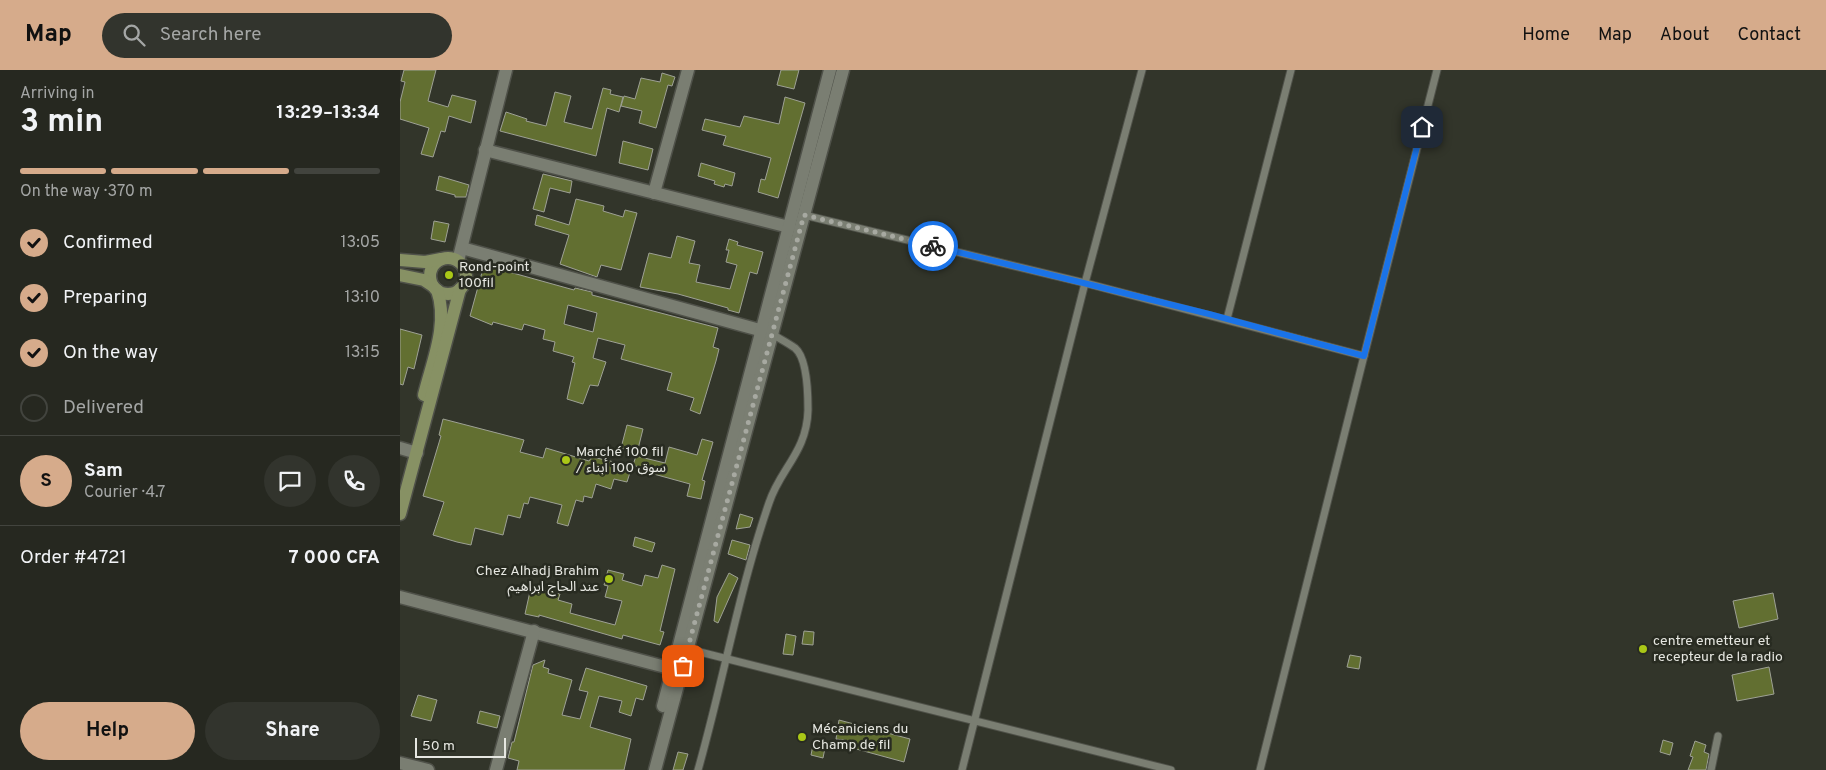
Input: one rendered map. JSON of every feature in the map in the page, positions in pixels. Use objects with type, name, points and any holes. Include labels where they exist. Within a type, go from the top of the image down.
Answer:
[{"type":"main road","points":[[400,260],[425,262],[447,258],[458,261],[464,267],[466,275],[409,451],[400,514]]},
{"type":"main road","points":[[400,488],[438,337],[442,308],[430,276],[433,266],[441,259]]},
{"type":"main road","points":[[400,275],[424,280],[448,294],[460,290]]},
{"type":"street","points":[[458,261],[506,70]]},
{"type":"street","points":[[654,193],[688,70]]},
{"type":"street","points":[[655,770],[688,649],[767,333],[789,227],[830,70]]},
{"type":"street","points":[[646,770],[767,333],[804,215],[843,70]]},
{"type":"street","points":[[485,150],[789,227]]},
{"type":"street","points":[[462,248],[767,333]]},
{"type":"street","points":[[400,596],[673,669]]},
{"type":"street","points":[[496,770],[534,631]]},
{"type":"street","points":[[400,763],[428,770]]},
{"type":"lane","points":[[962,770],[1085,283],[1142,70]]},
{"type":"lane","points":[[1227,319],[1291,70]]},
{"type":"lane","points":[[1260,770],[1436,70]]},
{"type":"lane","points":[[804,215],[1085,283],[1364,356]]},
{"type":"lane","points":[[698,770],[769,502],[796,455],[802,440],[808,410],[804,364],[801,356],[794,348],[767,333]]},
{"type":"lane","points":[[688,649],[1171,770]]},
{"type":"lane","points":[[1711,770],[1718,736]]},
{"type":"building","points":[[404,70],[436,70],[428,101],[448,107],[452,95],[476,101],[471,123],[449,116],[445,132],[441,131],[433,157],[421,154],[429,128],[400,119],[400,102],[405,82],[401,81]]},
{"type":"building","points":[[781,70],[799,70],[794,89],[777,85]]},
{"type":"building","points":[[662,73],[675,77],[672,86],[668,85],[656,128],[639,123],[642,111],[621,106],[624,96],[635,99],[641,78],[660,82]]},
{"type":"building","points":[[603,88],[611,90],[610,94],[623,97],[619,112],[607,108],[596,156],[500,131],[506,112],[527,119],[526,121],[546,126],[555,92],[571,96],[564,122],[592,129]]},
{"type":"building","points":[[785,97],[805,103],[778,198],[758,192],[761,179],[765,180],[771,158],[723,145],[726,136],[702,130],[705,119],[740,127],[744,116],[779,124]]},
{"type":"building","points":[[623,141],[653,149],[648,170],[619,163]]},
{"type":"building","points":[[701,163],[735,173],[732,186],[725,184],[724,187],[714,184],[715,181],[698,176]]},
{"type":"building","points":[[543,174],[572,181],[570,193],[550,188],[544,212],[533,209]]},
{"type":"building","points":[[439,176],[469,185],[466,197],[455,197],[455,195],[436,190]]},
{"type":"building","points":[[576,199],[604,206],[603,211],[623,217],[625,210],[637,213],[621,270],[601,265],[597,277],[560,264],[569,235],[535,225],[537,215],[569,225]]},
{"type":"building","points":[[434,221],[449,224],[445,242],[431,239]]},
{"type":"building","points":[[677,236],[695,241],[689,263],[700,265],[696,282],[730,289],[737,265],[726,262],[729,250],[726,250],[729,239],[738,242],[737,245],[763,252],[757,274],[750,272],[739,313],[728,310],[728,308],[678,294],[640,287],[649,253],[671,258]]},
{"type":"building","points":[[484,265],[574,290],[575,288],[592,292],[592,295],[718,328],[713,347],[719,349],[700,414],[690,410],[694,398],[667,390],[672,373],[621,359],[625,345],[598,338],[593,358],[606,362],[598,386],[590,385],[583,404],[567,399],[575,363],[572,362],[574,357],[553,351],[555,342],[543,339],[545,330],[524,324],[522,330],[493,322],[492,325],[470,316]],"holes":[[[568,305],[597,313],[593,332],[564,324]]]},
{"type":"building","points":[[400,329],[422,335],[414,369],[408,367],[403,385],[400,384]]},
{"type":"building","points":[[443,419],[524,440],[520,452],[543,458],[546,448],[589,461],[592,457],[632,466],[627,482],[614,479],[611,489],[596,484],[592,498],[584,496],[583,502],[576,500],[568,526],[557,523],[562,505],[530,497],[528,504],[524,503],[520,518],[508,515],[503,535],[475,528],[471,545],[457,542],[433,535],[444,502],[423,496],[441,436],[439,435]]},
{"type":"building","points":[[627,425],[643,429],[637,453],[621,448]]},
{"type":"building","points":[[702,439],[713,442],[702,480],[705,481],[701,499],[687,496],[690,484],[650,473],[650,471],[633,465],[636,456],[665,463],[669,447],[697,455]]},
{"type":"building","points":[[740,514],[753,518],[750,527],[736,529]]},
{"type":"building","points":[[635,537],[655,543],[652,552],[633,546]]},
{"type":"building","points":[[732,540],[750,545],[746,560],[728,554]]},
{"type":"building","points":[[662,565],[675,569],[660,631],[664,632],[660,645],[623,635],[622,639],[539,615],[539,617],[525,614],[531,587],[560,594],[558,600],[572,604],[570,613],[615,625],[622,601],[605,597],[608,586],[604,585],[608,570],[624,574],[622,580],[642,586],[645,575],[658,578]]},
{"type":"building","points":[[729,573],[738,578],[718,623],[714,621],[717,597]]},
{"type":"building","points":[[1773,593],[1778,619],[1739,628],[1733,601]]},
{"type":"building","points":[[804,631],[814,632],[813,645],[802,644]]},
{"type":"building","points":[[786,634],[796,636],[793,655],[783,654]]},
{"type":"building","points":[[1350,655],[1361,657],[1359,669],[1347,667]]},
{"type":"building","points":[[545,660],[543,667],[549,669],[548,673],[572,680],[562,715],[580,719],[588,692],[579,690],[586,668],[647,686],[643,700],[636,698],[631,716],[619,712],[622,701],[599,696],[590,727],[631,739],[624,770],[517,770],[519,761],[508,758],[512,742],[514,742],[533,665]]},
{"type":"building","points":[[1769,667],[1774,694],[1737,701],[1732,675]]},
{"type":"building","points":[[418,695],[437,700],[431,721],[411,716]]},
{"type":"building","points":[[480,711],[500,716],[497,728],[477,723]]},
{"type":"building","points":[[839,720],[910,739],[904,762],[849,747],[850,741],[836,739]]},
{"type":"building","points":[[1663,740],[1673,743],[1670,755],[1660,752]]},
{"type":"building","points":[[1695,741],[1706,745],[1704,752],[1709,754],[1706,770],[1688,770],[1693,757],[1690,756]]},
{"type":"building","points":[[813,745],[825,748],[823,758],[811,755]]},
{"type":"building","points":[[678,752],[688,754],[683,770],[673,770]]},
{"type":"way so far","points":[[683,666],[804,215],[933,246]]},
{"type":"place","name":"Rond-point 100fil","points":[[449,275]]},
{"type":"place","name":"Marché 100 fil / سوق 100 أبناء","points":[[566,460]]},
{"type":"place","name":"Chez Alhadj Brahim عند الحاج ابراهيم","points":[[609,579]]},
{"type":"place","name":"centre emetteur et recepteur de la radio","points":[[1643,649]]},
{"type":"place","name":"Mécaniciens du Champ de fil","points":[[802,737]]},
{"type":"route","points":[[933,246],[1209,314],[1364,356],[1422,127]]}]
